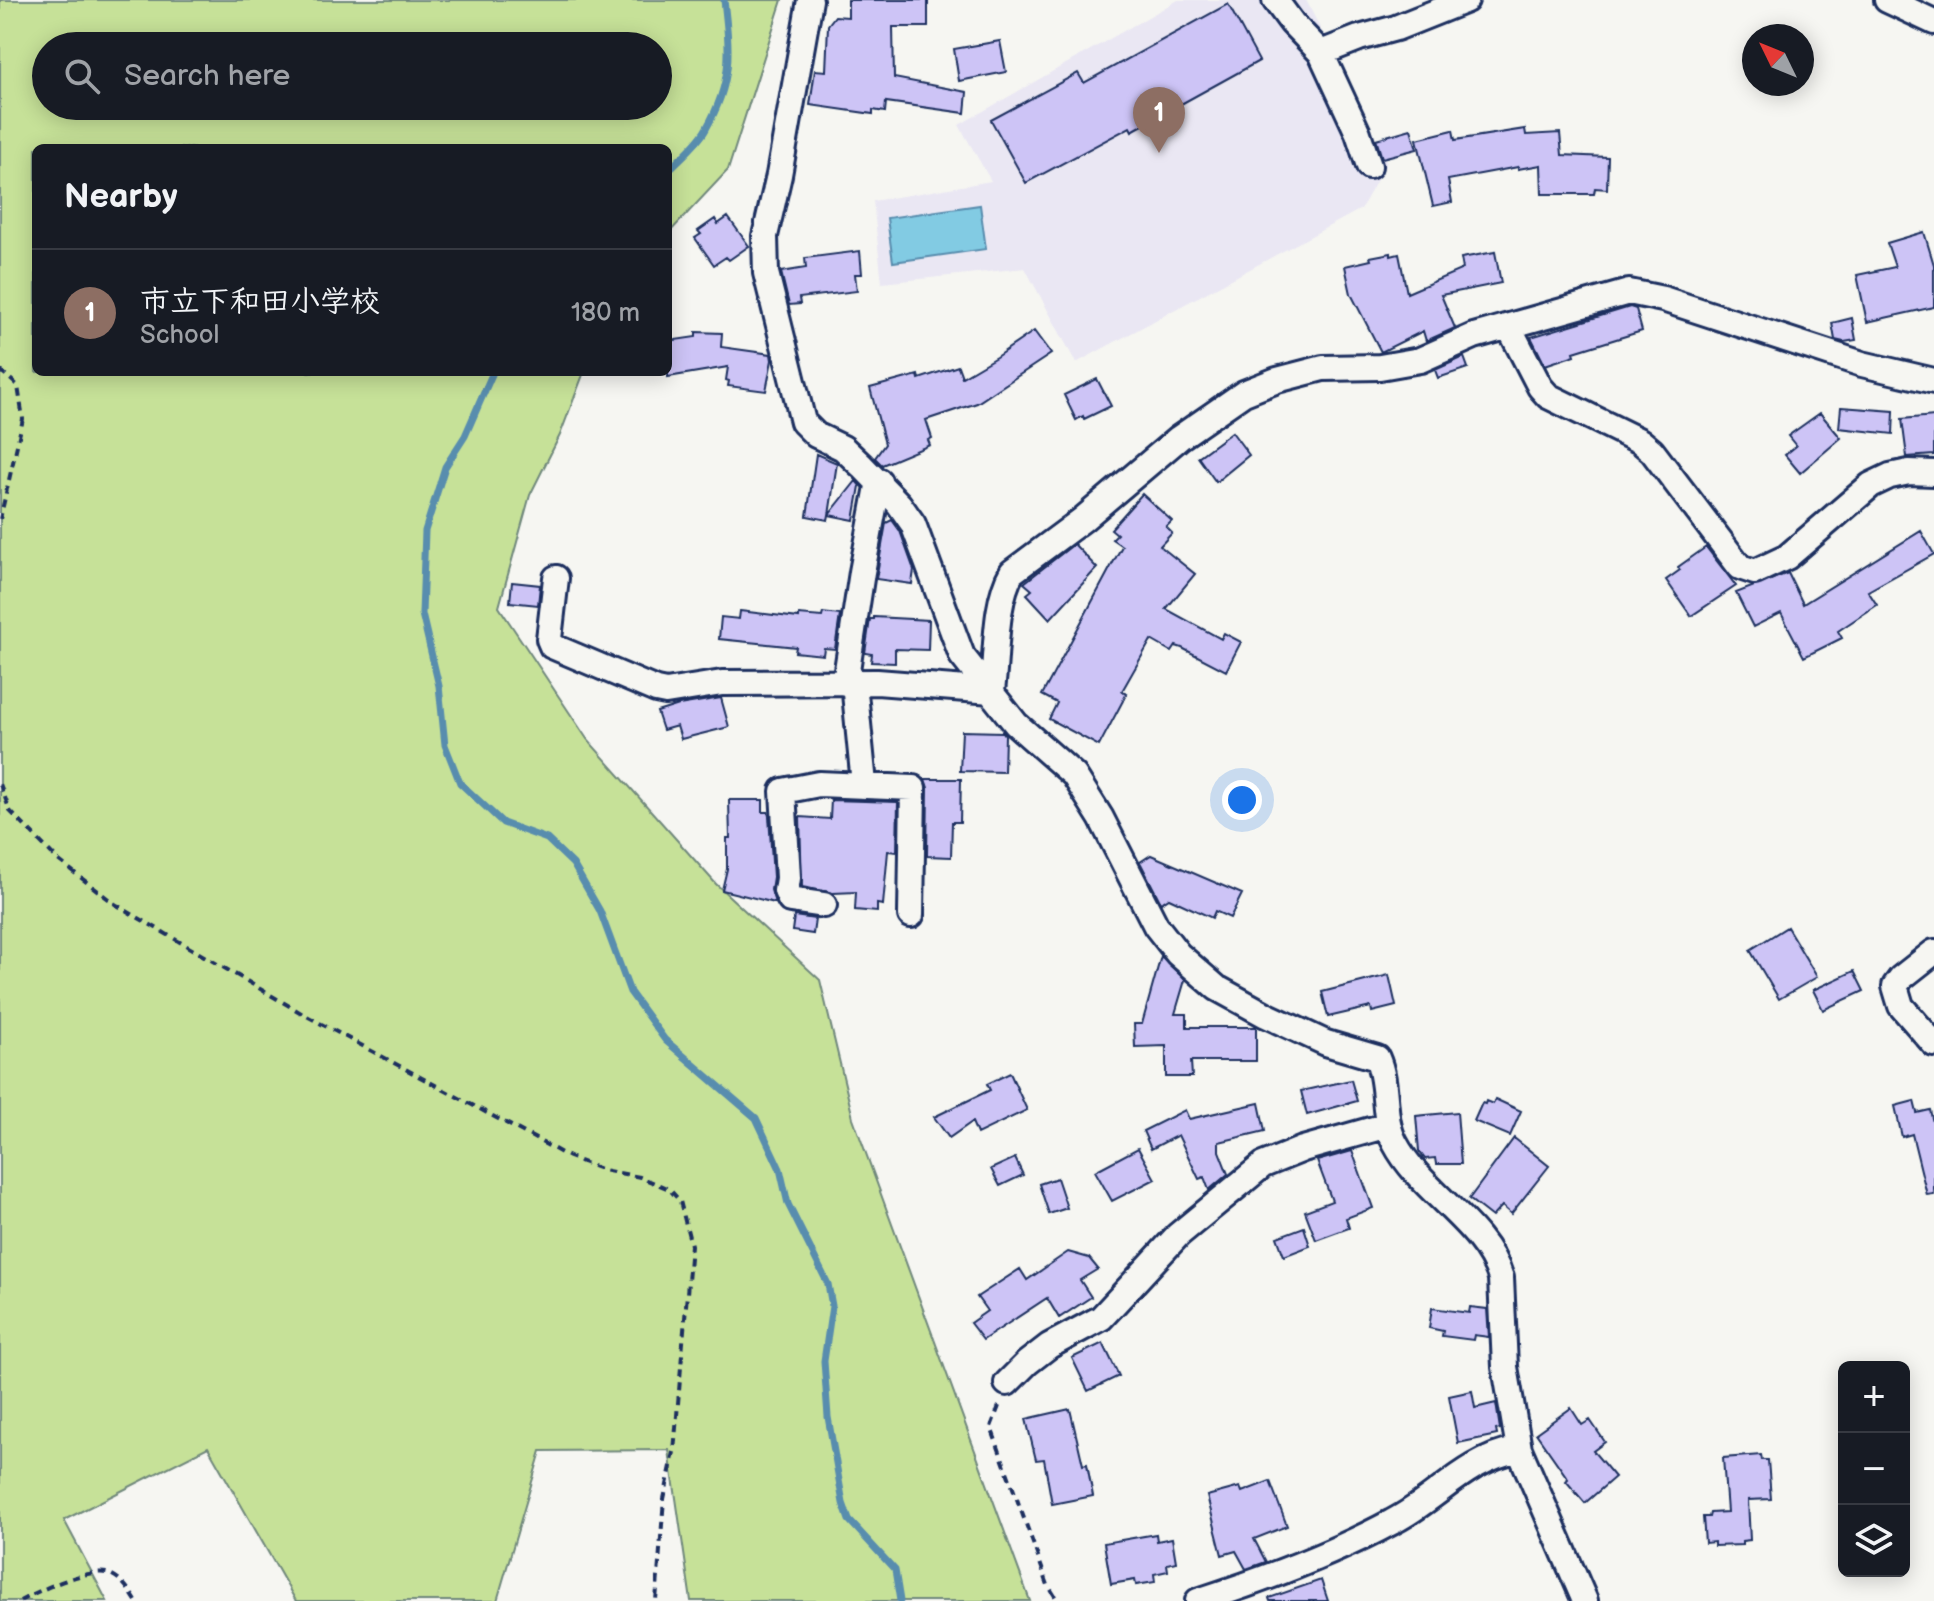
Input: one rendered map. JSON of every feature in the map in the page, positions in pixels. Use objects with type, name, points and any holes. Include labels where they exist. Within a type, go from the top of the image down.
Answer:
[{"type":"street","points":[[810,0],[765,236],[766,273],[803,422],[816,435],[843,448],[879,481],[913,524],[962,656],[1016,724],[1074,775],[1101,818],[1156,926],[1178,954],[1217,988],[1266,1015],[1326,1043],[1377,1058],[1386,1095],[1388,1125],[1394,1141],[1416,1174],[1483,1243],[1496,1261],[1501,1278],[1508,1396],[1519,1449],[1587,1600]]},
{"type":"street","points":[[1275,0],[1321,53],[1358,133],[1369,166]]},
{"type":"street","points":[[1321,53],[1466,0]]},
{"type":"street","points":[[1887,0],[1934,22]]},
{"type":"street","points":[[992,691],[999,606],[1012,572],[1082,520],[1147,463],[1229,402],[1258,387],[1323,368],[1380,367],[1420,360],[1474,336],[1629,292],[1673,302],[1862,364],[1934,381]]},
{"type":"street","points":[[1509,327],[1540,387],[1548,396],[1640,441],[1652,451],[1740,567],[1755,572],[1787,557],[1871,485],[1909,472],[1934,473]]},
{"type":"street","points":[[864,784],[850,683],[866,542],[879,481]]},
{"type":"street","points":[[556,578],[549,639],[552,646],[656,690],[666,692],[722,683],[850,683],[926,684],[992,691]]},
{"type":"street","points":[[824,905],[790,900],[786,891],[783,791],[819,784],[913,788],[911,915]]},
{"type":"street","points":[[1934,952],[1895,986],[1901,1006],[1934,1044]]},
{"type":"street","points":[[1007,1383],[1049,1346],[1101,1318],[1178,1235],[1263,1165],[1303,1149],[1388,1125]]},
{"type":"street","points":[[1198,1601],[1355,1541],[1396,1521],[1483,1460],[1519,1449]]},
{"type":"path","points":[[0,370],[18,386],[23,419],[0,519]]},
{"type":"path","points":[[0,784],[10,811],[58,860],[115,904],[303,1014],[569,1157],[603,1170],[640,1177],[669,1189],[680,1201],[691,1245],[674,1452],[664,1499],[656,1601]]},
{"type":"path","points":[[1007,1383],[991,1427],[1048,1585],[1058,1601]]},
{"type":"path","points":[[20,1601],[37,1591],[94,1572],[108,1572],[125,1584],[136,1601]]},
{"type":"shaded area","points":[[1178,0],[1306,0],[1387,162],[1361,209],[1076,363],[1025,268],[882,283],[873,201],[991,181],[959,125]]},
{"type":"green space","points":[[0,0],[782,0],[728,170],[672,230],[672,144],[32,144],[32,376],[582,376],[560,435],[530,495],[499,607],[587,739],[716,884],[820,980],[853,1118],[1030,1601],[691,1601],[669,1450],[541,1451],[497,1601],[296,1601],[208,1447],[64,1520],[107,1601],[0,1601]]},
{"type":"water","points":[[980,205],[986,249],[893,262],[887,218]]},
{"type":"building","points":[[848,0],[928,0],[928,27],[893,27],[894,78],[967,92],[965,113],[886,102],[885,112],[873,110],[873,114],[810,105],[815,70],[826,71],[828,25],[835,16],[848,17]]},
{"type":"building","points":[[1228,4],[1259,61],[1132,131],[1130,127],[1026,183],[991,120],[1078,73],[1084,83]]},
{"type":"building","points":[[1000,41],[1006,72],[959,81],[954,49]]},
{"type":"building","points":[[1411,129],[1417,149],[1382,158],[1376,139]]},
{"type":"building","points":[[1525,129],[1526,135],[1560,133],[1562,155],[1608,157],[1607,189],[1595,188],[1594,194],[1542,194],[1541,165],[1518,167],[1448,180],[1452,202],[1433,206],[1417,139],[1453,130],[1455,140]]},
{"type":"building","points":[[728,217],[749,246],[729,260],[726,257],[714,265],[695,238],[701,234],[698,231],[715,219],[718,224]]},
{"type":"building","points":[[1924,232],[1934,265],[1934,307],[1867,322],[1857,275],[1895,267],[1887,243]]},
{"type":"building","points":[[860,251],[862,274],[855,274],[857,291],[799,298],[800,304],[789,305],[781,272],[806,268],[805,258]]},
{"type":"building","points":[[1495,252],[1501,283],[1441,295],[1455,328],[1426,341],[1423,331],[1381,352],[1351,294],[1345,266],[1371,260],[1370,257],[1399,254],[1407,293],[1463,269],[1461,258]]},
{"type":"building","points":[[1630,307],[1636,309],[1642,331],[1574,352],[1575,355],[1545,365],[1531,337]]},
{"type":"building","points":[[1852,318],[1856,340],[1835,340],[1832,323]]},
{"type":"building","points":[[1034,331],[1051,354],[977,403],[926,420],[932,438],[928,440],[930,445],[882,465],[875,458],[885,444],[870,388],[918,375],[919,379],[958,366],[962,377]]},
{"type":"building","points":[[696,332],[722,333],[721,347],[771,354],[766,391],[728,386],[728,367],[668,377],[672,376],[672,340],[696,337]]},
{"type":"building","points":[[1464,357],[1468,368],[1438,378],[1435,370]]},
{"type":"building","points":[[1097,379],[1111,406],[1076,420],[1064,395]]},
{"type":"building","points":[[1841,407],[1894,411],[1893,434],[1839,428]]},
{"type":"building","points":[[1820,413],[1841,438],[1800,473],[1785,455],[1796,446],[1788,436]]},
{"type":"building","points":[[1934,416],[1934,455],[1907,457],[1902,419]]},
{"type":"building","points":[[1232,432],[1249,455],[1216,482],[1198,457]]},
{"type":"building","points":[[816,454],[837,463],[828,520],[807,516]]},
{"type":"building","points":[[856,481],[860,486],[854,520],[829,515]]},
{"type":"building","points":[[1142,494],[1172,521],[1166,527],[1172,533],[1160,546],[1195,574],[1166,609],[1221,639],[1224,633],[1241,642],[1226,671],[1182,648],[1176,646],[1172,652],[1151,640],[1122,691],[1127,693],[1099,746],[1049,719],[1057,703],[1042,695],[1122,546],[1112,539],[1117,534],[1111,529]]},
{"type":"building","points":[[892,520],[900,531],[914,570],[912,584],[876,579],[886,523]]},
{"type":"building","points":[[1921,531],[1934,554],[1868,591],[1877,605],[1838,631],[1842,638],[1804,657],[1781,613],[1753,627],[1736,593],[1788,573],[1803,604]]},
{"type":"building","points":[[1074,544],[1097,568],[1050,619],[1027,594],[1032,590],[1024,583]]},
{"type":"building","points":[[1706,547],[1736,586],[1691,616],[1666,580]]},
{"type":"building","points":[[512,582],[540,585],[538,605],[510,602]]},
{"type":"building","points":[[740,611],[799,618],[799,615],[822,617],[823,613],[840,615],[835,649],[824,648],[823,655],[795,652],[796,647],[719,639],[721,617],[739,619]]},
{"type":"building","points":[[870,619],[929,620],[928,650],[895,649],[895,663],[871,662],[872,654],[865,653]]},
{"type":"building","points":[[721,698],[729,727],[681,739],[677,726],[663,730],[657,712]]},
{"type":"building","points":[[962,731],[1003,732],[1004,772],[960,771]]},
{"type":"building","points":[[925,779],[961,779],[960,822],[952,822],[951,857],[927,856],[928,788]]},
{"type":"building","points":[[729,800],[763,800],[763,812],[768,812],[769,816],[771,890],[775,903],[722,890],[727,869],[727,838],[730,838]]},
{"type":"building","points":[[831,800],[898,802],[897,852],[888,851],[883,905],[877,904],[877,912],[855,910],[856,892],[833,893],[802,887],[800,817],[830,819]]},
{"type":"building","points":[[1151,855],[1242,894],[1230,918],[1215,911],[1212,918],[1169,898],[1161,903],[1140,862]]},
{"type":"building","points":[[794,916],[815,919],[813,934],[792,931]]},
{"type":"building","points":[[1787,927],[1817,977],[1779,999],[1750,950]]},
{"type":"building","points":[[1161,956],[1185,980],[1175,1014],[1187,1014],[1187,1027],[1256,1027],[1256,1061],[1191,1061],[1192,1077],[1166,1077],[1166,1046],[1135,1047],[1134,1024],[1142,1024]]},
{"type":"building","points":[[1854,971],[1864,991],[1823,1010],[1813,990]]},
{"type":"building","points":[[1389,975],[1396,1006],[1372,1012],[1371,1007],[1328,1017],[1322,992]]},
{"type":"building","points":[[1010,1073],[1027,1110],[977,1134],[972,1122],[949,1138],[934,1117],[990,1090],[987,1084]]},
{"type":"building","points":[[1351,1080],[1357,1101],[1307,1115],[1301,1091]]},
{"type":"building","points":[[1495,1099],[1521,1111],[1510,1136],[1474,1121],[1482,1103],[1493,1104]]},
{"type":"building","points":[[1914,1101],[1917,1113],[1930,1110],[1934,1127],[1934,1194],[1927,1195],[1912,1134],[1902,1137],[1895,1106]]},
{"type":"building","points":[[1259,1103],[1265,1131],[1219,1142],[1219,1151],[1228,1174],[1209,1190],[1204,1177],[1199,1179],[1178,1135],[1151,1149],[1143,1131],[1185,1110],[1189,1119]]},
{"type":"building","points":[[1457,1112],[1461,1164],[1436,1164],[1435,1158],[1425,1159],[1419,1151],[1416,1116]]},
{"type":"building","points":[[1514,1138],[1549,1166],[1511,1214],[1502,1206],[1492,1217],[1469,1199]]},
{"type":"building","points":[[1138,1148],[1155,1179],[1112,1201],[1095,1171]]},
{"type":"building","points":[[1352,1151],[1373,1208],[1346,1218],[1349,1228],[1316,1240],[1305,1211],[1332,1201],[1317,1161]]},
{"type":"building","points":[[1015,1158],[1023,1175],[1000,1186],[991,1169]]},
{"type":"building","points":[[1057,1178],[1067,1208],[1049,1214],[1039,1184]]},
{"type":"building","points":[[1304,1227],[1310,1246],[1284,1256],[1277,1237]]},
{"type":"building","points":[[1068,1252],[1089,1258],[1098,1269],[1080,1280],[1091,1297],[1059,1318],[1047,1298],[983,1340],[970,1323],[987,1311],[977,1297],[1020,1269],[1027,1280]]},
{"type":"building","points":[[1470,1307],[1487,1309],[1489,1337],[1474,1335],[1473,1340],[1442,1336],[1443,1331],[1429,1328],[1432,1308],[1469,1313]]},
{"type":"building","points":[[1103,1343],[1119,1376],[1088,1391],[1072,1358]]},
{"type":"building","points":[[1472,1391],[1475,1408],[1496,1403],[1500,1429],[1496,1430],[1497,1435],[1458,1443],[1449,1396]]},
{"type":"building","points":[[1571,1408],[1582,1425],[1590,1420],[1605,1442],[1593,1451],[1615,1477],[1585,1503],[1566,1481],[1568,1479],[1536,1433]]},
{"type":"building","points":[[1070,1409],[1093,1496],[1052,1504],[1044,1459],[1036,1460],[1026,1419]]},
{"type":"building","points":[[1761,1455],[1762,1460],[1768,1460],[1771,1499],[1748,1500],[1750,1540],[1742,1541],[1742,1545],[1714,1546],[1714,1542],[1705,1543],[1703,1517],[1709,1517],[1710,1513],[1727,1512],[1723,1458]]},
{"type":"building","points":[[1270,1481],[1287,1526],[1254,1539],[1266,1562],[1246,1569],[1236,1551],[1222,1555],[1207,1496],[1240,1487],[1242,1492]]},
{"type":"building","points":[[1156,1534],[1157,1541],[1172,1538],[1176,1562],[1167,1564],[1168,1571],[1154,1574],[1155,1582],[1136,1585],[1135,1580],[1111,1584],[1104,1543]]},
{"type":"building","points":[[1321,1580],[1328,1601],[1270,1601],[1269,1598]]},
{"type":"waterway","points":[[672,167],[703,135],[721,96],[728,51],[724,0]]},
{"type":"waterway","points":[[491,376],[465,436],[445,467],[425,531],[422,614],[439,686],[445,745],[460,783],[503,823],[547,839],[573,864],[600,911],[630,992],[665,1040],[756,1118],[780,1169],[788,1204],[828,1284],[832,1306],[824,1361],[828,1417],[843,1503],[849,1520],[895,1570],[900,1601]]},
{"type":"place","name":"市立下和田小学校","points":[[1159,153]]}]
